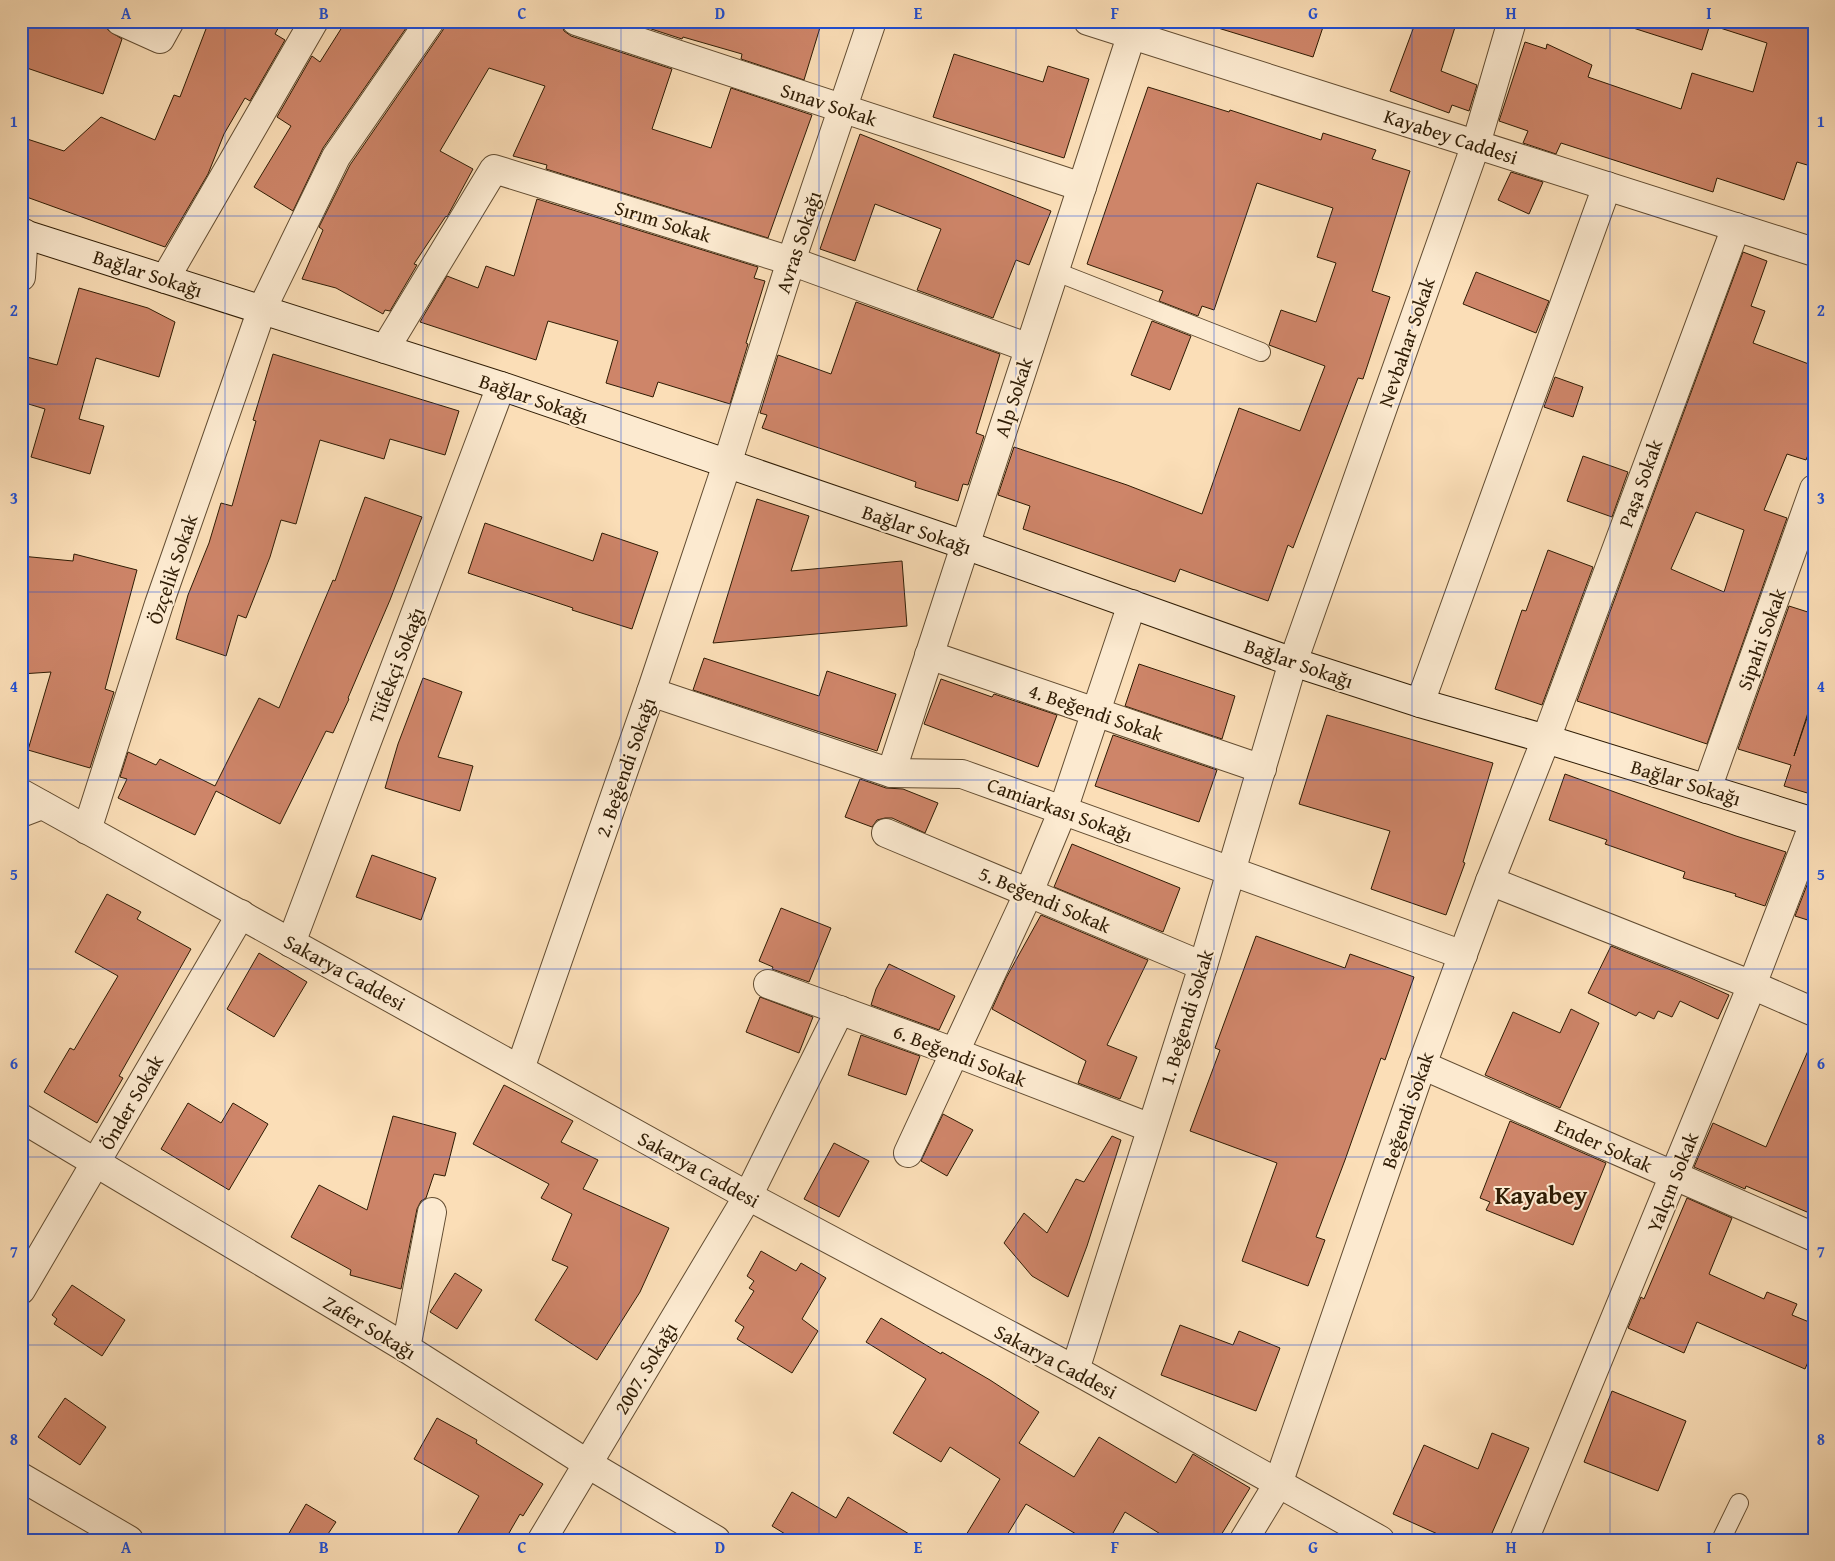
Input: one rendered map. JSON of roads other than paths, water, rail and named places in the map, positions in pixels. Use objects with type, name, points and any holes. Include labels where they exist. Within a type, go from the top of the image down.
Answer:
[{"type":"street","points":[[120,21],[160,39],[170,21]]},
{"type":"street","points":[[165,279],[314,21]]},
{"type":"street","name":"Özçelik Sokak","points":[[87,830],[158,604],[262,310],[336,157],[430,21]]},
{"type":"street","name":"Sınav Sokak","points":[[576,21],[1082,186]]},
{"type":"street","name":"Avras Sokağı","points":[[727,464],[791,261],[872,21]]},
{"type":"street","name":"Kayabey Caddesi","points":[[1088,21],[1134,28],[1606,186],[1736,227],[1812,245]]},
{"type":"street","name":"Nevbahar Sokak","points":[[1293,662],[1476,144],[1512,21]]},
{"type":"street","name":"Alp Sokak","points":[[891,772],[1134,28]]},
{"type":"street","name":"Sırım Sokak","points":[[385,349],[494,169],[791,261],[1029,348]]},
{"type":"street","points":[[1420,702],[1606,186]]},
{"type":"street","name":"Paşa Sokak","points":[[1546,739],[1736,227]]},
{"type":"street","points":[[21,277],[22,233]]},
{"type":"street","name":"Bağlar Sokağı","points":[[22,233],[501,386],[965,545],[1293,662],[1814,822]]},
{"type":"street","name":"Tüfekçi Sokağı","points":[[292,943],[501,386]]},
{"type":"street","name":"2. Beğendi Sokağı","points":[[520,1069],[727,464]]},
{"type":"street","name":"Sipahi Sokak","points":[[1707,789],[1814,489]]},
{"type":"street","points":[[908,1153],[1029,892],[1063,810],[1132,604]]},
{"type":"street","name":"4. Beğendi Sokak","points":[[929,655],[1262,769]]},
{"type":"street","name":"1. Beğendi Sokak","points":[[1075,1370],[1202,966],[1293,662]]},
{"type":"street","name":"Camiarkası Sokağı","points":[[650,692],[891,772],[962,774],[1463,955]]},
{"type":"street","name":"Beğendi Sokak","points":[[1244,1540],[1278,1484],[1422,1064],[1490,880],[1546,739]]},
{"type":"street","name":"Sakarya Caddesi","points":[[28,804],[87,830],[748,1196],[1075,1370],[1380,1540]]},
{"type":"street","name":"Yalçın Sokak","points":[[1524,1540],[1752,985],[1814,822]]},
{"type":"street","name":"5. Beğendi Sokak","points":[[886,833],[1202,966]]},
{"type":"street","points":[[1490,880],[1752,985],[1814,1012]]},
{"type":"street","name":"Önder Sokak","points":[[21,1290],[241,914]]},
{"type":"street","name":"6. Beğendi Sokak","points":[[768,984],[954,1052],[1151,1128]]},
{"type":"street","name":"2007. Sokağı","points":[[542,1540],[748,1196],[840,1010]]},
{"type":"street","name":"Ender Sokak","points":[[1422,1064],[1814,1236]]},
{"type":"street","name":"Zafer Sokağı","points":[[21,1118],[406,1348],[588,1464],[716,1540]]},
{"type":"street","points":[[406,1348],[432,1212]]},
{"type":"street","points":[[21,1477],[129,1540]]},
{"type":"lane","points":[[1054,271],[1261,352]]},
{"type":"lane","points":[[1721,1540],[1739,1503]]},
{"type":"district","name":"Kayabey","points":[[1541,1195]]}]
